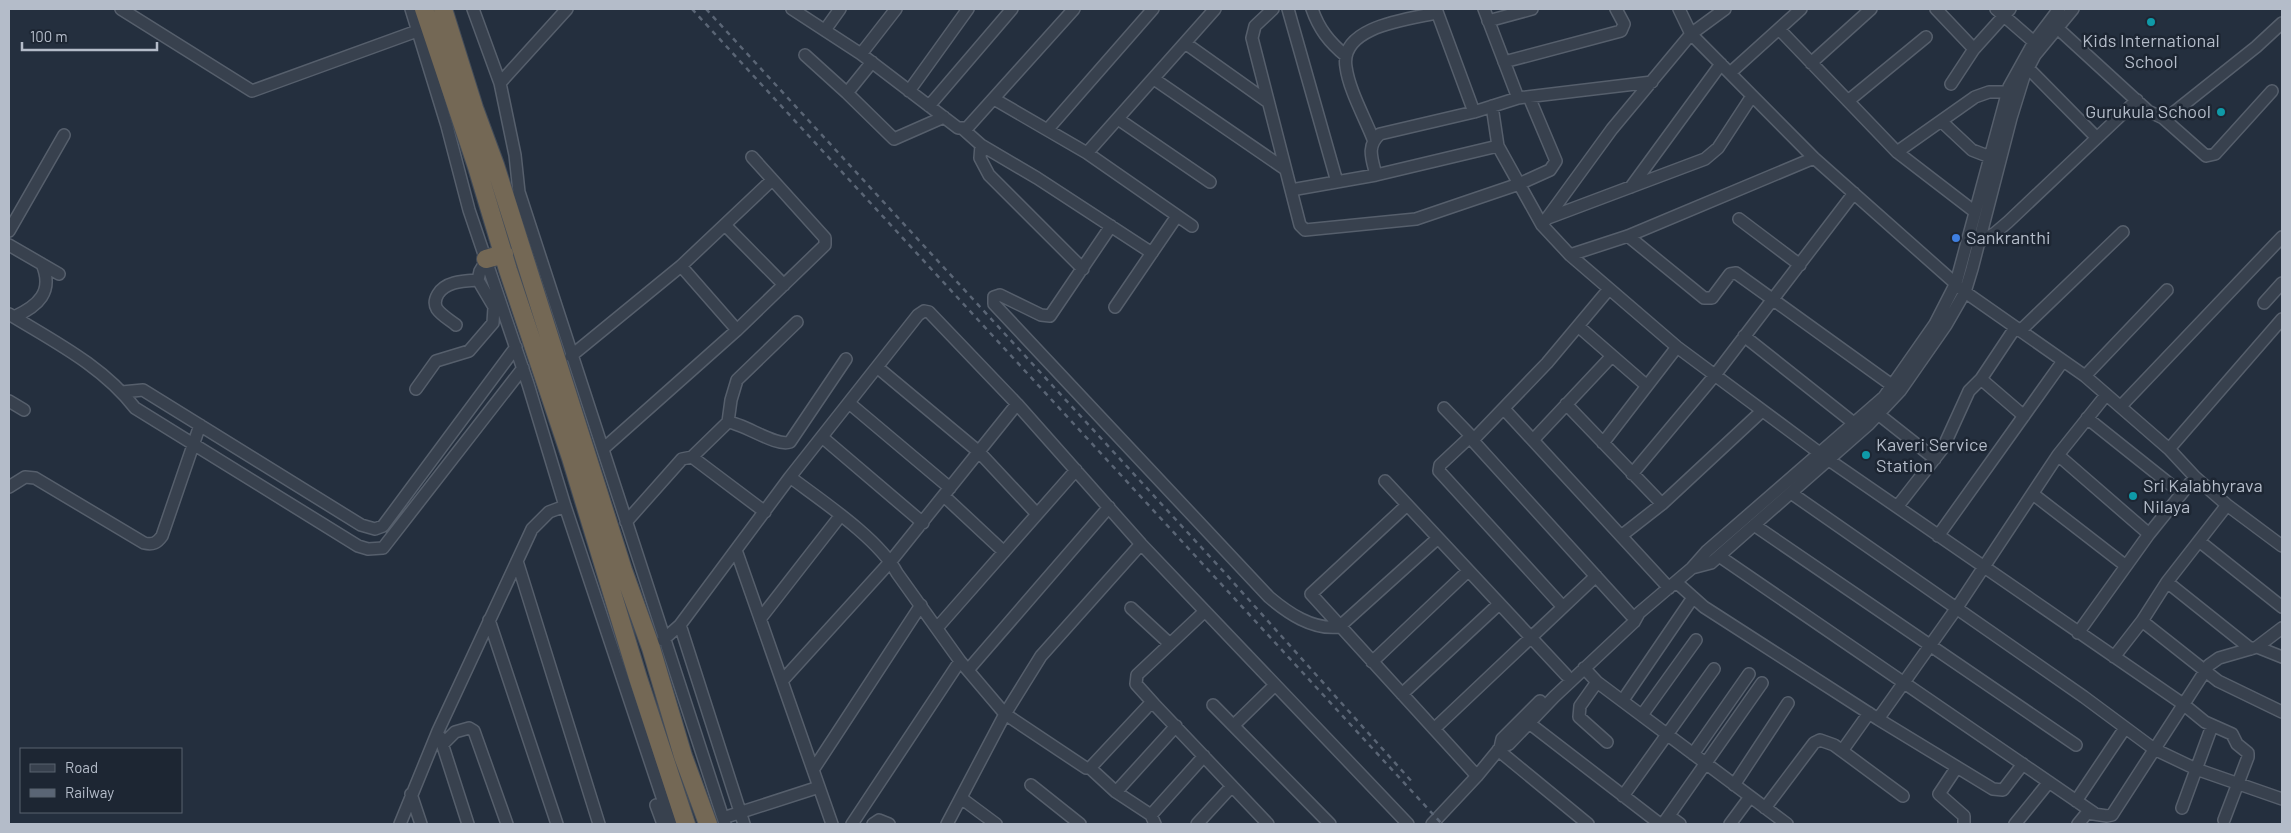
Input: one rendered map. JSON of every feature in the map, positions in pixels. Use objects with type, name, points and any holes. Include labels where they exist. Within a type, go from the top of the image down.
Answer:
[{"type":"highway","points":[[424,9],[477,167],[570,458],[621,650],[686,824]]},
{"type":"highway","points":[[443,9],[474,108],[495,165],[623,570],[651,648],[683,756],[718,822]]},
{"type":"highway","points":[[486,260],[504,254]]},
{"type":"street","points":[[121,9],[252,91],[417,31]]},
{"type":"street","points":[[411,9],[447,126],[469,210],[523,368],[565,506],[621,650],[671,824]]},
{"type":"street","points":[[473,9],[500,83],[515,155],[519,192],[626,522],[718,822],[741,812],[819,787]]},
{"type":"street","points":[[500,83],[566,9]]},
{"type":"street","points":[[792,9],[872,62],[944,118],[958,128],[963,129],[981,145],[1152,252]]},
{"type":"street","points":[[825,30],[840,9]]},
{"type":"street","points":[[860,54],[896,9]]},
{"type":"street","points":[[909,91],[968,9]]},
{"type":"street","points":[[929,106],[1012,9]]},
{"type":"street","points":[[963,129],[968,128],[1074,9]]},
{"type":"street","points":[[1048,129],[1154,9]]},
{"type":"street","points":[[1087,153],[1215,9]]},
{"type":"street","points":[[1273,9],[1260,20],[1252,33],[1300,225],[1305,230],[1416,218],[1518,184],[1550,170],[1556,161],[1504,62],[1484,9]]},
{"type":"street","points":[[1288,9],[1338,182]]},
{"type":"street","points":[[1312,9],[1318,25],[1331,43],[1346,56]]},
{"type":"street","points":[[1488,21],[1532,9]]},
{"type":"street","points":[[1504,62],[1621,31],[1624,24],[1616,9]]},
{"type":"street","points":[[1679,9],[1692,34],[1814,158],[1965,292],[2085,376],[2169,449],[2195,477],[2227,505],[2282,546]]},
{"type":"street","points":[[1545,221],[1612,129],[1692,34],[1725,9]]},
{"type":"street","points":[[1730,73],[1802,9]]},
{"type":"street","points":[[1811,64],[1871,9]]},
{"type":"street","points":[[1936,9],[1974,49]]},
{"type":"street","points":[[1692,568],[1711,563],[1829,460],[1878,414],[1920,364],[1965,292],[1981,241],[2016,97],[2028,68],[2053,25],[2059,9]]},
{"type":"street","points":[[1432,824],[1477,776],[1499,749],[1502,738],[1566,675],[1635,614],[1673,585],[1708,551],[1819,453],[1855,424],[1893,386],[1935,324],[1956,283],[2007,92],[2034,42],[2073,9]]},
{"type":"street","points":[[1373,140],[1345,65],[1346,56],[1351,45],[1361,35],[1379,27],[1436,11],[1474,112]]},
{"type":"street","points":[[1951,84],[1974,49],[2003,11],[2034,42]]},
{"type":"street","points":[[2163,118],[2168,117],[2256,47],[2282,23]]},
{"type":"street","points":[[2053,25],[2148,111],[2163,118],[2206,156],[2215,154],[2272,91]]},
{"type":"street","points":[[1779,29],[1897,152],[1975,212]]},
{"type":"street","points":[[1848,101],[1926,37]]},
{"type":"street","points":[[1185,43],[1268,102]]},
{"type":"street","points":[[805,56],[848,93],[894,140],[944,118]]},
{"type":"street","points":[[848,93],[872,62]]},
{"type":"street","points":[[1631,188],[1721,64]]},
{"type":"street","points":[[2028,68],[2097,138]]},
{"type":"street","points":[[1154,79],[1286,169]]},
{"type":"street","points":[[1376,175],[1370,147],[1373,140],[1380,134],[1474,112],[1524,97],[1652,82]]},
{"type":"street","points":[[1897,152],[1975,97],[1989,92],[2007,92]]},
{"type":"street","points":[[1545,221],[1712,155],[1752,96]]},
{"type":"street","points":[[994,99],[1087,153],[1192,226]]},
{"type":"street","points":[[1981,241],[1995,233],[2008,222],[2137,100]]},
{"type":"street","points":[[1492,106],[1498,146],[1518,184],[1570,255],[1677,347],[1829,460],[2183,704],[2212,726],[2232,734],[2237,744],[2248,753],[2248,757],[2224,820]]},
{"type":"street","points":[[1118,119],[1210,182]]},
{"type":"street","points":[[1941,121],[1972,150],[1990,157]]},
{"type":"street","points":[[9,231],[64,135]]},
{"type":"street","points":[[981,145],[980,158],[989,175],[1083,269]]},
{"type":"street","points":[[1291,190],[1376,175],[1498,146]]},
{"type":"street","points":[[603,450],[737,330],[823,248],[826,241],[825,238],[752,157]]},
{"type":"street","points":[[1570,255],[1628,236],[1814,158]]},
{"type":"street","points":[[571,356],[681,266],[772,180]]},
{"type":"street","points":[[1632,474],[1715,375],[1854,193]]},
{"type":"street","points":[[1114,307],[1177,216]]},
{"type":"street","points":[[1739,219],[1800,265]]},
{"type":"street","points":[[725,225],[784,285]]},
{"type":"street","points":[[1111,226],[1050,316],[1041,315],[1000,294],[994,297],[994,304],[1269,597],[1280,606],[1309,623],[1330,628],[1339,627],[1438,538]]},
{"type":"street","points":[[1897,507],[1935,459],[1951,433],[1969,391],[1981,379],[2018,329],[2123,232]]},
{"type":"street","points":[[1628,236],[1704,298],[1712,298],[1732,272],[1893,386]]},
{"type":"street","points":[[2121,406],[2282,237]]},
{"type":"street","points":[[9,245],[59,274]]},
{"type":"street","points":[[416,389],[436,361],[469,351],[493,323],[494,307],[478,280],[486,260]]},
{"type":"street","points":[[11,316],[31,309],[39,301],[46,278],[42,264]]},
{"type":"street","points":[[681,266],[737,330]]},
{"type":"street","points":[[456,325],[436,307],[436,298],[444,286],[478,280]]},
{"type":"street","points":[[2264,303],[2282,283]]},
{"type":"street","points":[[1563,608],[1440,470],[1440,465],[1504,409],[1547,363],[1609,289]]},
{"type":"street","points":[[2085,376],[2168,290]]},
{"type":"street","points":[[663,640],[680,625],[790,477],[918,316],[924,311],[929,312],[1017,404],[1141,544],[1408,824]]},
{"type":"street","points":[[11,316],[63,347],[122,392],[135,408],[358,546],[376,550],[382,548],[523,368]]},
{"type":"street","points":[[2169,449],[2282,319]]},
{"type":"street","points":[[626,522],[682,459],[692,458],[728,422],[730,400],[738,380],[797,322]]},
{"type":"street","points":[[1578,326],[1646,386]]},
{"type":"street","points":[[1744,336],[1855,424]]},
{"type":"street","points":[[122,392],[143,390],[361,525],[375,529],[383,526],[516,347]]},
{"type":"street","points":[[1603,444],[1677,347]]},
{"type":"street","points":[[1533,440],[1611,357]]},
{"type":"street","points":[[728,422],[741,425],[781,443],[790,442],[846,359]]},
{"type":"street","points":[[1938,536],[2063,361]]},
{"type":"street","points":[[877,367],[979,452],[1037,514]]},
{"type":"street","points":[[1981,379],[2024,416]]},
{"type":"street","points":[[1842,751],[1904,681],[1931,645],[2058,455],[2106,395]]},
{"type":"street","points":[[9,401],[24,410]]},
{"type":"street","points":[[849,402],[947,492],[1004,552]]},
{"type":"street","points":[[782,681],[891,561],[1017,404]]},
{"type":"street","points":[[1566,404],[1662,504]]},
{"type":"street","points":[[1444,408],[1596,576],[1635,614]]},
{"type":"street","points":[[1504,409],[1620,536],[1673,585],[1692,598],[1873,716],[1993,789],[2003,790],[2023,764]]},
{"type":"street","points":[[1620,536],[1662,504],[1762,410]]},
{"type":"street","points":[[1878,414],[1935,459]]},
{"type":"street","points":[[2087,418],[2181,493]]},
{"type":"street","points":[[9,495],[12,485],[25,478],[35,478],[144,543],[158,542],[162,536],[200,425]]},
{"type":"street","points":[[822,437],[923,523]]},
{"type":"street","points":[[2058,455],[2149,534]]},
{"type":"street","points":[[692,458],[765,512]]},
{"type":"street","points":[[937,628],[1076,470]]},
{"type":"street","points":[[790,477],[841,516],[891,561],[897,573],[960,661],[1005,714],[1090,768],[1116,792],[1153,820],[1204,756]]},
{"type":"street","points":[[2078,633],[2149,534],[2195,477]]},
{"type":"street","points":[[1385,481],[1530,639],[1566,675]]},
{"type":"street","points":[[1791,493],[2154,749],[2196,769],[2282,799]]},
{"type":"street","points":[[2033,494],[2126,566]]},
{"type":"street","points":[[1407,505],[1312,592],[1312,596],[1477,776]]},
{"type":"street","points":[[2114,657],[2142,621],[2167,582],[2227,505]]},
{"type":"street","points":[[400,824],[438,730],[532,529],[542,518],[565,506]]},
{"type":"street","points":[[968,670],[1109,507]]},
{"type":"street","points":[[760,619],[841,516]]},
{"type":"street","points":[[565,524],[663,824]]},
{"type":"street","points":[[1754,525],[2076,745]]},
{"type":"street","points":[[2199,541],[2282,607]]},
{"type":"street","points":[[947,824],[1005,714],[1041,656],[1141,544]]},
{"type":"street","points":[[736,550],[832,824]]},
{"type":"street","points":[[1719,556],[2094,813],[2115,819],[2154,749],[2204,671],[2219,658],[2254,648],[2282,628]]},
{"type":"street","points":[[517,561],[599,824]]},
{"type":"street","points":[[1372,662],[1468,571]]},
{"type":"street","points":[[1434,729],[1596,576]]},
{"type":"street","points":[[2167,582],[2254,648],[2282,657]]},
{"type":"street","points":[[1623,700],[1692,598]]},
{"type":"street","points":[[1402,694],[1499,604]]},
{"type":"street","points":[[813,770],[921,605]]},
{"type":"street","points":[[1131,608],[1170,644]]},
{"type":"street","points":[[1205,611],[1136,678],[1136,684],[1268,824]]},
{"type":"street","points":[[1499,749],[1509,744],[1584,668],[1634,622],[1635,614]]},
{"type":"street","points":[[489,620],[557,824]]},
{"type":"street","points":[[2142,621],[2218,681],[2282,712]]},
{"type":"street","points":[[680,625],[744,824]]},
{"type":"street","points":[[1642,715],[1696,640]]},
{"type":"street","points":[[852,824],[960,661]]},
{"type":"street","points":[[1584,668],[1598,682],[1787,824]]},
{"type":"street","points":[[1623,796],[1714,669]]},
{"type":"street","points":[[1694,754],[1749,674]]},
{"type":"street","points":[[1598,682],[1580,706],[1579,717],[1607,742]]},
{"type":"street","points":[[1664,821],[1762,683]]},
{"type":"street","points":[[1234,726],[1275,685]]},
{"type":"street","points":[[1734,785],[1788,703]]},
{"type":"street","points":[[1090,768],[1093,768],[1148,706],[1154,704]]},
{"type":"street","points":[[1213,705],[1326,823]]},
{"type":"street","points":[[1529,723],[1623,796],[1664,821],[1680,824]]},
{"type":"street","points":[[1116,792],[1176,726]]},
{"type":"street","points":[[2182,808],[2212,726]]},
{"type":"street","points":[[443,744],[455,732],[469,728],[474,731],[508,824]]},
{"type":"street","points":[[2076,801],[2125,728]]},
{"type":"street","points":[[438,730],[468,824]]},
{"type":"street","points":[[1765,808],[1817,741],[1824,740],[1903,796]]},
{"type":"street","points":[[1499,749],[1588,824]]},
{"type":"street","points":[[1957,767],[1939,794],[1964,816],[1964,824]]},
{"type":"street","points":[[2015,824],[2049,782]]},
{"type":"street","points":[[1031,785],[1080,824]]},
{"type":"street","points":[[1197,824],[1232,786]]},
{"type":"street","points":[[411,794],[421,824]]},
{"type":"street","points":[[1730,824],[1750,797]]},
{"type":"street","points":[[961,798],[996,824]]},
{"type":"street","points":[[2078,824],[2087,814],[2094,813]]},
{"type":"street","points":[[873,824],[879,820],[890,824]]},
{"type":"railway","points":[[692,9],[1442,824]]},
{"type":"railway","points":[[706,9],[1224,572],[1414,784]]},
{"type":"place","name":"Kids International School","points":[[2151,22]]},
{"type":"place","name":"Gurukula School","points":[[2221,112]]},
{"type":"place","name":"Sankranthi","points":[[1956,238]]},
{"type":"place","name":"Kaveri Service Station","points":[[1866,455]]},
{"type":"place","name":"Sri Kalabhyrava Nilaya","points":[[2133,496]]}]
